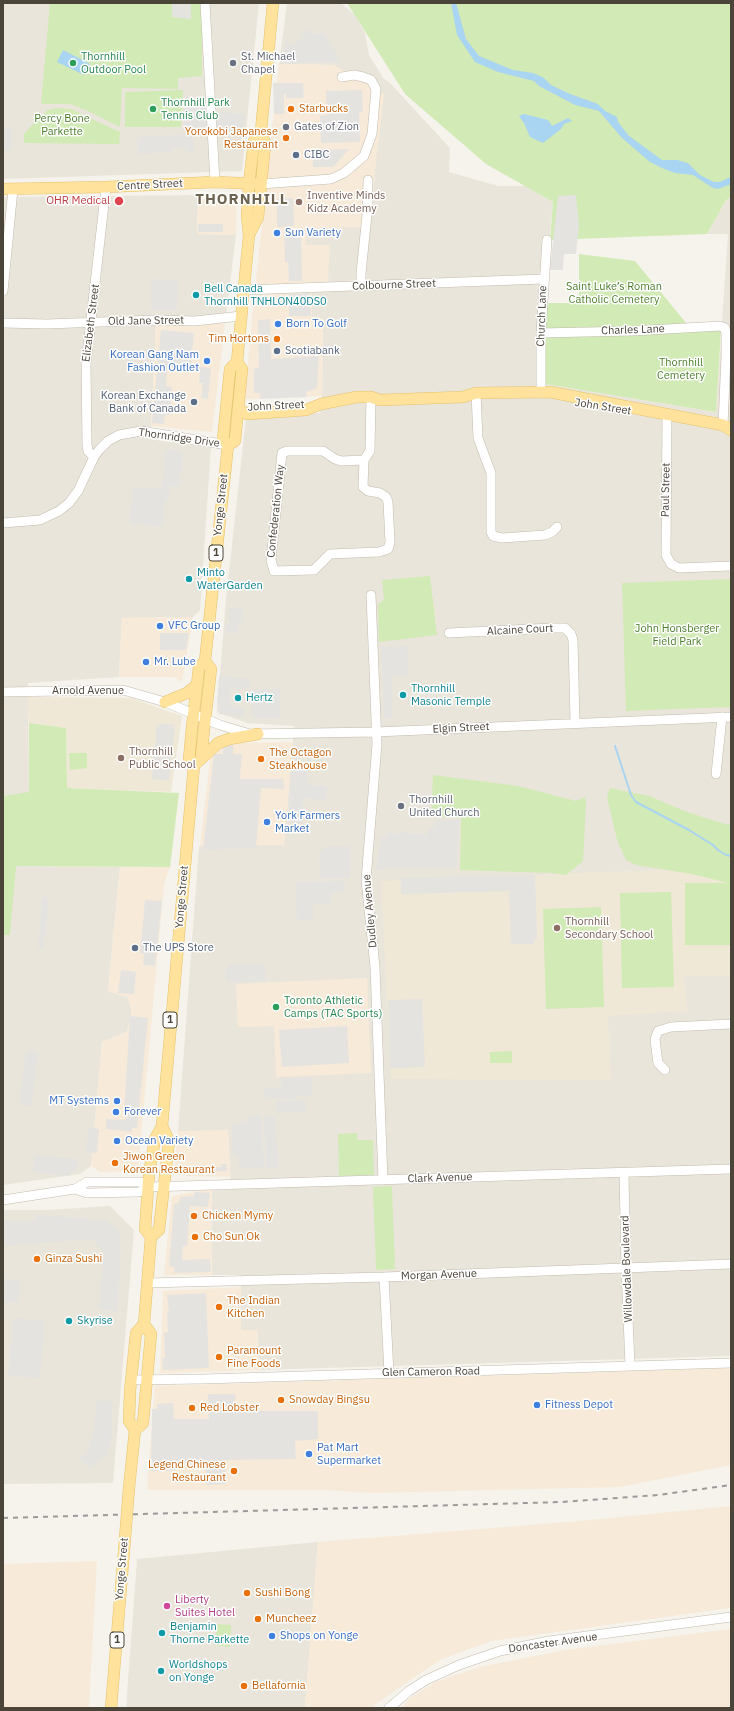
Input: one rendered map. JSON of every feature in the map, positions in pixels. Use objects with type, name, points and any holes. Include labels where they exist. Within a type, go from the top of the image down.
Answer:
[{"type":"main road","name":"Yonge Street","points":[[249,235],[258,217],[265,143],[261,131],[272,3]]},
{"type":"main road","name":"Yonge Street","points":[[197,762],[189,759],[199,667],[204,661],[228,445],[223,439],[230,369],[237,362],[249,235],[247,216],[249,183],[254,141],[261,131]]},
{"type":"main road","name":"Centre Street","points":[[8,189],[106,187],[216,182],[261,184]]},
{"type":"main road","name":"Yonge Street","points":[[228,445],[235,441],[242,369],[237,362]]},
{"type":"main road","name":"John Street","points":[[226,409],[238,409],[247,414],[306,410],[314,406],[344,399],[372,397],[380,400],[463,397],[476,393],[541,393],[550,398],[651,416],[667,415],[728,426]]},
{"type":"main road","name":"Yonge Street","points":[[111,1708],[135,1430],[129,1421],[136,1333],[144,1324],[148,1283],[151,1237],[145,1229],[155,1139],[162,1126],[197,762],[206,719],[211,669],[204,661]]},
{"type":"main road","points":[[165,702],[187,693],[197,685]]},
{"type":"main road","points":[[197,762],[218,743],[229,739],[258,734]]},
{"type":"main road","name":"Yonge Street","points":[[151,1237],[159,1230],[169,1140],[162,1126]]},
{"type":"main road","name":"Yonge Street","points":[[135,1430],[143,1423],[151,1334],[144,1324]]},
{"type":"street","points":[[205,3],[216,182]]},
{"type":"street","points":[[261,184],[331,179],[344,173],[364,156],[369,146],[373,130],[376,89],[371,80],[363,77],[354,75],[342,77]]},
{"type":"street","points":[[361,286],[360,273],[367,215],[368,180]]},
{"type":"street","name":"Elizabeth Street","points":[[94,457],[88,451],[86,423],[86,363],[92,322],[106,187]]},
{"type":"street","points":[[3,291],[8,189]]},
{"type":"street","name":"Church Lane","points":[[541,393],[541,333],[547,240]]},
{"type":"street","name":"Colbourne Street","points":[[244,290],[544,279]]},
{"type":"street","name":"Old Jane Street","points":[[3,323],[46,324],[195,320],[241,316]]},
{"type":"street","name":"Charles Lane","points":[[541,333],[632,331],[720,326],[725,328],[728,426]]},
{"type":"street","points":[[476,393],[478,438],[491,473],[491,532],[493,536],[502,538],[545,535],[552,532],[557,527]]},
{"type":"street","name":"Confederation Way","points":[[364,460],[335,460],[323,451],[287,451],[282,453],[270,560],[274,570],[314,570],[330,554],[379,552],[388,549],[390,542],[388,502],[386,497],[380,493],[364,489],[363,487],[364,460],[370,451],[372,397]]},
{"type":"street","name":"Paul Street","points":[[667,415],[666,555],[671,564],[679,568],[731,566]]},
{"type":"street","name":"Thornridge Drive","points":[[3,523],[40,520],[59,511],[69,503],[78,490],[94,457],[108,441],[118,435],[132,432],[152,433],[228,445]]},
{"type":"street","name":"Dudley Avenue","points":[[371,595],[375,732],[377,744],[366,880],[375,967],[383,1180]]},
{"type":"street","name":"Alcaine Court","points":[[449,633],[565,628],[571,634],[573,640],[575,722]]},
{"type":"street","name":"Arnold Avenue","points":[[3,692],[123,690],[165,702],[194,714]]},
{"type":"street","name":"Elgin Street","points":[[194,714],[239,732],[258,734],[375,732],[575,722],[727,717]]},
{"type":"street","points":[[716,774],[727,717]]},
{"type":"street","points":[[665,1070],[658,1063],[655,1039],[658,1031],[666,1028],[731,1024]]},
{"type":"street","name":"Clark Avenue","points":[[3,1200],[75,1189],[88,1182],[141,1182],[149,1187],[163,1187],[731,1169]]},
{"type":"street","name":"Willowdale Boulevard","points":[[624,1173],[630,1366]]},
{"type":"street","name":"Morgan Avenue","points":[[148,1283],[384,1277],[731,1264]]},
{"type":"street","points":[[384,1277],[389,1373]]},
{"type":"street","name":"Glen Cameron Road","points":[[132,1380],[204,1380],[731,1363]]},
{"type":"street","name":"Doncaster Avenue","points":[[390,1708],[409,1691],[426,1680],[446,1670],[500,1651],[549,1641],[731,1618]]},
{"type":"shaded area","points":[[3,3],[259,3],[242,171],[3,179]]},
{"type":"shaded area","points":[[172,3],[191,3],[191,19],[172,17]]},
{"type":"shaded area","points":[[287,3],[341,3],[356,16],[365,33],[369,55],[384,79],[389,82],[450,148],[449,172],[498,186],[525,186],[553,202],[546,274],[545,384],[716,412],[728,234],[707,234],[726,200],[731,197],[731,1356],[259,1370],[257,1330],[241,1330],[241,1275],[212,1275],[212,1189],[231,1190],[228,1131],[178,1131],[199,846],[284,844],[294,726],[247,723],[217,712],[226,599],[246,418],[320,413],[322,396],[323,318],[312,318],[311,283],[330,245],[305,245],[307,227],[370,227],[375,171],[334,65],[279,64]]},
{"type":"shaded area","points":[[309,30],[312,34],[324,33],[341,62],[284,63],[285,41],[295,44],[303,36],[301,31]]},
{"type":"shaded area","points":[[279,64],[334,65],[384,94],[370,227],[307,228],[306,245],[330,245],[328,282],[311,283],[312,318],[323,318],[322,396],[245,399],[252,318]]},
{"type":"shaded area","points":[[273,83],[303,83],[304,98],[286,98],[286,94],[284,94],[284,114],[274,114]]},
{"type":"shaded area","points":[[362,90],[363,112],[359,113],[360,142],[321,143],[320,116],[327,115],[326,91]]},
{"type":"shaded area","points":[[193,105],[209,105],[209,132],[184,132],[184,106],[192,107]]},
{"type":"shaded area","points":[[217,112],[245,114],[243,131],[217,128]]},
{"type":"shaded area","points":[[4,129],[12,129],[12,150],[4,150]]},
{"type":"shaded area","points":[[193,134],[194,151],[186,152],[186,147],[172,148],[172,152],[138,154],[137,137]]},
{"type":"shaded area","points":[[349,149],[333,167],[313,167],[312,150]]},
{"type":"shaded area","points":[[198,195],[197,234],[236,235],[225,323],[156,325],[151,426],[148,439],[211,447],[200,610],[193,617],[122,618],[119,677],[28,683],[29,793],[3,796],[3,197]]},
{"type":"shaded area","points":[[198,195],[237,196],[236,235],[197,234]]},
{"type":"shaded area","points":[[576,195],[579,225],[576,254],[564,254],[563,270],[550,270],[558,196]]},
{"type":"shaded area","points":[[293,198],[294,226],[277,227],[277,199]]},
{"type":"shaded area","points":[[198,224],[223,224],[223,232],[198,232]]},
{"type":"shaded area","points":[[301,231],[302,281],[289,281],[288,262],[285,262],[284,232]]},
{"type":"shaded area","points":[[151,279],[178,280],[177,310],[151,310]]},
{"type":"shaded area","points":[[310,293],[311,316],[289,316],[289,294]]},
{"type":"shaded area","points":[[270,319],[271,359],[319,356],[317,388],[306,392],[307,397],[260,399],[260,393],[254,393],[254,369],[259,368],[258,320]]},
{"type":"shaded area","points":[[225,323],[212,432],[151,426],[156,325]]},
{"type":"shaded area","points":[[161,330],[194,333],[191,366],[211,368],[208,399],[201,398],[203,383],[199,383],[200,370],[167,367],[166,386],[172,387],[170,415],[165,415],[164,424],[152,423]]},
{"type":"shaded area","points":[[165,450],[183,451],[180,486],[170,486],[169,501],[165,501],[164,526],[130,524],[132,487],[162,489]]},
{"type":"shaded area","points":[[229,608],[243,608],[243,623],[238,623],[238,633],[226,633],[226,624],[229,624]]},
{"type":"shaded area","points":[[193,617],[182,682],[174,677],[119,677],[122,618]]},
{"type":"shaded area","points":[[160,633],[189,633],[186,650],[160,650]]},
{"type":"shaded area","points":[[407,646],[408,675],[391,676],[393,718],[384,718],[381,647]]},
{"type":"shaded area","points":[[219,676],[250,679],[249,690],[231,689],[229,706],[245,708],[244,717],[219,714],[220,705],[217,704]]},
{"type":"shaded area","points":[[280,689],[281,718],[254,718],[251,713],[251,690]]},
{"type":"shaded area","name":"Thornhill Public School","points":[[27,697],[131,698],[182,716],[171,792],[67,788],[66,728],[29,723]]},
{"type":"shaded area","points":[[157,725],[175,725],[169,781],[152,779]]},
{"type":"shaded area","points":[[293,742],[284,845],[200,846],[211,751],[225,743]]},
{"type":"shaded area","points":[[233,745],[233,754],[242,754],[240,779],[283,779],[284,789],[261,788],[256,848],[203,850],[214,754],[223,754],[223,746]]},
{"type":"shaded area","points":[[291,769],[308,770],[307,785],[327,786],[326,800],[303,798],[302,823],[288,823]]},
{"type":"shaded area","points":[[435,820],[460,820],[457,868],[397,868],[377,870],[380,837],[387,838],[388,832],[427,835],[428,828],[434,829]]},
{"type":"shaded area","points":[[350,846],[350,878],[320,878],[319,854],[325,847]]},
{"type":"shaded area","points":[[15,866],[120,867],[108,991],[127,997],[131,1007],[131,1020],[126,1032],[102,1042],[91,1166],[80,1174],[3,1185],[3,935],[10,934]]},
{"type":"shaded area","points":[[120,867],[170,867],[164,884],[138,1171],[100,1172],[91,1166],[102,1042],[126,1032],[131,1020],[131,1007],[127,997],[108,992]]},
{"type":"shaded area","name":"Thornhill Secondary School","points":[[730,867],[731,976],[684,976],[687,1011],[608,1016],[611,1080],[391,1079],[381,881]]},
{"type":"shaded area","points":[[535,875],[537,939],[534,939],[534,944],[511,944],[509,891],[401,894],[401,878]]},
{"type":"shaded area","points":[[345,881],[345,893],[331,893],[331,904],[313,904],[313,920],[297,920],[296,882]]},
{"type":"shaded area","points":[[42,897],[49,898],[44,949],[38,948]]},
{"type":"shaded area","points":[[145,900],[162,901],[155,966],[143,965],[144,954],[140,953]]},
{"type":"shaded area","points":[[265,964],[266,981],[226,982],[225,970],[228,969],[228,965]]},
{"type":"shaded area","points":[[121,970],[136,972],[134,994],[118,993]]},
{"type":"shaded area","points":[[367,978],[371,1073],[276,1077],[274,1026],[238,1027],[236,984]]},
{"type":"shaded area","points":[[422,999],[425,1067],[390,1068],[388,1000]]},
{"type":"shaded area","points":[[130,1016],[148,1018],[137,1128],[132,1128],[132,1132],[106,1129],[106,1119],[124,1120],[127,1118],[128,1113],[124,1111]]},
{"type":"shaded area","points":[[347,1026],[349,1063],[282,1067],[279,1030]]},
{"type":"shaded area","points":[[26,1051],[38,1052],[32,1106],[19,1105]]},
{"type":"shaded area","points":[[312,1077],[312,1096],[297,1096],[297,1099],[269,1099],[269,1097],[264,1097],[264,1088],[281,1088],[281,1078]]},
{"type":"shaded area","points":[[306,1100],[306,1112],[276,1113],[276,1101]]},
{"type":"shaded area","points":[[261,1115],[264,1167],[239,1169],[239,1157],[233,1157],[232,1124],[247,1123],[247,1116]]},
{"type":"shaded area","points":[[276,1116],[278,1168],[266,1168],[264,1117]]},
{"type":"shaded area","points":[[88,1128],[99,1129],[97,1153],[86,1152]]},
{"type":"shaded area","points":[[228,1130],[230,1177],[174,1174],[178,1131]]},
{"type":"shaded area","points":[[35,1155],[78,1159],[76,1172],[70,1171],[69,1176],[33,1172]]},
{"type":"shaded area","points":[[221,1164],[227,1164],[227,1171],[196,1172],[195,1165],[203,1165],[203,1168],[221,1167]]},
{"type":"shaded area","points":[[212,1189],[212,1275],[164,1275],[172,1196]]},
{"type":"shaded area","points":[[195,1192],[210,1193],[208,1207],[190,1206],[187,1246],[183,1246],[182,1260],[210,1259],[211,1272],[174,1273],[174,1267],[169,1266],[174,1204],[179,1203],[180,1197],[194,1196]]},
{"type":"shaded area","points":[[110,1206],[134,1230],[113,1483],[3,1484],[3,1210],[47,1210]]},
{"type":"shaded area","points":[[36,1215],[106,1220],[119,1230],[121,1255],[117,1312],[98,1309],[104,1253],[92,1239],[3,1246],[3,1221],[35,1221]]},
{"type":"shaded area","points":[[3,1279],[21,1281],[18,1302],[3,1302]]},
{"type":"shaded area","points":[[241,1287],[241,1330],[257,1330],[259,1370],[160,1373],[163,1291]]},
{"type":"shaded area","points":[[206,1293],[209,1368],[163,1370],[162,1358],[165,1358],[164,1333],[168,1332],[167,1313],[169,1313],[167,1295]]},
{"type":"shaded area","points":[[13,1318],[45,1321],[40,1378],[8,1376]]},
{"type":"shaded area","points":[[731,1368],[731,1465],[620,1487],[373,1493],[326,1490],[147,1490],[155,1386]]},
{"type":"shaded area","points":[[208,1394],[235,1394],[236,1411],[318,1411],[318,1439],[295,1441],[296,1459],[225,1460],[226,1484],[206,1485],[205,1465],[177,1464],[176,1471],[151,1471],[152,1409],[157,1409],[157,1404],[173,1403],[174,1419],[209,1419]]},
{"type":"shaded area","points":[[96,1401],[113,1401],[111,1440],[107,1454],[90,1469],[78,1457],[86,1454],[94,1432]]},
{"type":"shaded area","points":[[731,1506],[731,1608],[491,1641],[440,1660],[377,1703],[372,1708],[305,1708],[318,1542],[580,1521]]},
{"type":"shaded area","points":[[318,1542],[305,1708],[126,1708],[137,1559]]},
{"type":"shaded area","points":[[97,1561],[89,1708],[3,1708],[3,1564]]},
{"type":"shaded area","points":[[731,1629],[731,1708],[401,1708],[409,1699],[435,1682],[480,1667],[565,1650]]},
{"type":"green space","points":[[50,3],[202,3],[202,76],[178,78],[178,89],[122,88],[120,127],[70,104],[41,104]]},
{"type":"green space","points":[[347,3],[731,3],[731,197],[726,200],[707,234],[550,240],[553,202],[486,164],[405,94]]},
{"type":"green space","name":"Thornhill Park Tennis Club","points":[[183,90],[181,127],[125,127],[125,92]]},
{"type":"green space","name":"Percy Bone Parkette","points":[[56,108],[71,109],[120,132],[119,144],[24,143],[24,134],[48,110]]},
{"type":"green space","name":"Saint Luke’s Roman Catholic Cemetery","points":[[579,254],[635,261],[687,324],[545,331],[545,303],[579,303]]},
{"type":"green space","name":"Thornhill Cemetery","points":[[721,330],[716,412],[545,384],[545,337]]},
{"type":"green space","points":[[430,576],[437,635],[379,642],[378,604],[384,600],[382,580]]},
{"type":"green space","name":"John Honsberger Field Park","points":[[731,579],[731,707],[626,711],[622,583]]},
{"type":"green space","points":[[29,723],[66,728],[67,788],[179,793],[170,867],[16,866],[10,935],[3,935],[3,796],[29,792]]},
{"type":"green space","points":[[69,753],[87,753],[87,768],[70,770]]},
{"type":"green space","points":[[433,775],[518,786],[576,801],[585,797],[586,804],[583,861],[566,875],[552,873],[460,870],[461,818],[431,816]]},
{"type":"green space","points":[[610,788],[649,796],[687,812],[728,825],[731,824],[730,945],[685,945],[685,883],[728,883],[692,874],[636,865],[626,860],[617,840],[607,797]]},
{"type":"green space","points":[[671,892],[674,987],[622,988],[620,893]]},
{"type":"green space","points":[[601,907],[604,1007],[546,1009],[543,909]]},
{"type":"green space","points":[[512,1051],[512,1063],[490,1063],[490,1052]]},
{"type":"green space","points":[[357,1133],[357,1140],[373,1140],[374,1175],[339,1176],[338,1134]]},
{"type":"green space","points":[[392,1186],[395,1269],[376,1270],[373,1187]]},
{"type":"green space","points":[[217,1624],[231,1625],[230,1647],[215,1645]]},
{"type":"water","points":[[451,3],[456,3],[466,39],[479,56],[513,70],[533,73],[544,78],[551,85],[570,94],[598,104],[605,111],[617,117],[618,122],[629,136],[662,160],[677,160],[688,163],[700,175],[714,182],[720,182],[731,177],[731,184],[718,189],[713,188],[693,175],[675,173],[662,168],[650,162],[622,138],[599,111],[575,105],[539,86],[534,81],[498,72],[475,62],[457,35]]},
{"type":"water","name":"Thornhill Outdoor Pool","points":[[63,50],[90,64],[84,75],[57,62]]},
{"type":"water","points":[[524,114],[548,120],[552,126],[568,118],[572,121],[564,124],[561,129],[543,143],[530,137],[519,116]]},
{"type":"waterway","points":[[615,746],[631,795],[636,802],[689,830],[726,855],[731,856]]},
{"type":"railway","points":[[3,1518],[562,1502],[658,1495],[731,1485]]},
{"type":"place","name":"Thornhill Outdoor Pool","points":[[73,63]]},
{"type":"place","name":"St. Michael Chapel","points":[[233,63]]},
{"type":"place","name":"Thornhill Park Tennis Club","points":[[153,109]]},
{"type":"place","name":"Starbucks","points":[[291,109]]},
{"type":"place","name":"Gates of Zion","points":[[286,127]]},
{"type":"place","name":"Yorokobi Japanese Restaurant","points":[[286,138]]},
{"type":"place","name":"CIBC","points":[[296,155]]},
{"type":"place","name":"OHR Medical","points":[[119,201]]},
{"type":"place","name":"Inventive Minds Kidz Academy","points":[[299,202]]},
{"type":"place","name":"Sun Variety","points":[[277,233]]},
{"type":"place","name":"Bell Canada Thornhill TNHLON40DS0","points":[[196,295]]},
{"type":"place","name":"Born To Golf","points":[[278,324]]},
{"type":"place","name":"Tim Hortons","points":[[277,339]]},
{"type":"place","name":"Scotiabank","points":[[277,351]]},
{"type":"place","name":"Korean Gang Nam Fashion Outlet","points":[[207,361]]},
{"type":"place","name":"Korean Exchange Bank of Canada","points":[[194,402]]},
{"type":"place","name":"Minto WaterGarden","points":[[189,579]]},
{"type":"place","name":"VFC Group","points":[[160,626]]},
{"type":"place","name":"Mr. Lube","points":[[146,662]]},
{"type":"place","name":"Thornhill Masonic Temple","points":[[403,695]]},
{"type":"place","name":"Hertz","points":[[238,698]]},
{"type":"place","name":"Thornhill Public School","points":[[121,758]]},
{"type":"place","name":"The Octagon Steakhouse","points":[[261,759]]},
{"type":"place","name":"Thornhill United Church","points":[[401,806]]},
{"type":"place","name":"York Farmers Market","points":[[267,822]]},
{"type":"place","name":"Thornhill Secondary School","points":[[557,928]]},
{"type":"place","name":"The UPS Store","points":[[135,948]]},
{"type":"place","name":"Toronto Athletic Camps (TAC Sports)","points":[[276,1007]]},
{"type":"place","name":"MT Systems","points":[[117,1101]]},
{"type":"place","name":"Forever","points":[[116,1112]]},
{"type":"place","name":"Ocean Variety","points":[[117,1141]]},
{"type":"place","name":"Jiwon Green Korean Restaurant","points":[[115,1163]]},
{"type":"place","name":"Chicken Mymy","points":[[194,1216]]},
{"type":"place","name":"Cho Sun Ok","points":[[195,1237]]},
{"type":"place","name":"Ginza Sushi","points":[[37,1259]]},
{"type":"place","name":"The Indian Kitchen","points":[[219,1307]]},
{"type":"place","name":"Skyrise","points":[[69,1321]]},
{"type":"place","name":"Paramount Fine Foods","points":[[219,1357]]},
{"type":"place","name":"Snowday Bingsu","points":[[281,1400]]},
{"type":"place","name":"Fitness Depot","points":[[537,1405]]},
{"type":"place","name":"Red Lobster","points":[[192,1408]]},
{"type":"place","name":"Pat Mart Supermarket","points":[[309,1454]]},
{"type":"place","name":"Legend Chinese Restaurant","points":[[234,1471]]},
{"type":"place","name":"Sushi Bong","points":[[247,1593]]},
{"type":"place","name":"Liberty Suites Hotel","points":[[167,1606]]},
{"type":"place","name":"Muncheez","points":[[258,1619]]},
{"type":"place","name":"Benjamin Thorne Parkette","points":[[162,1633]]},
{"type":"place","name":"Shops on Yonge","points":[[272,1636]]},
{"type":"place","name":"Worldshops on Yonge","points":[[161,1671]]},
{"type":"place","name":"Bellafornia","points":[[244,1686]]},
{"type":"district","name":"THORNHILL","points":[[242,200]]}]
